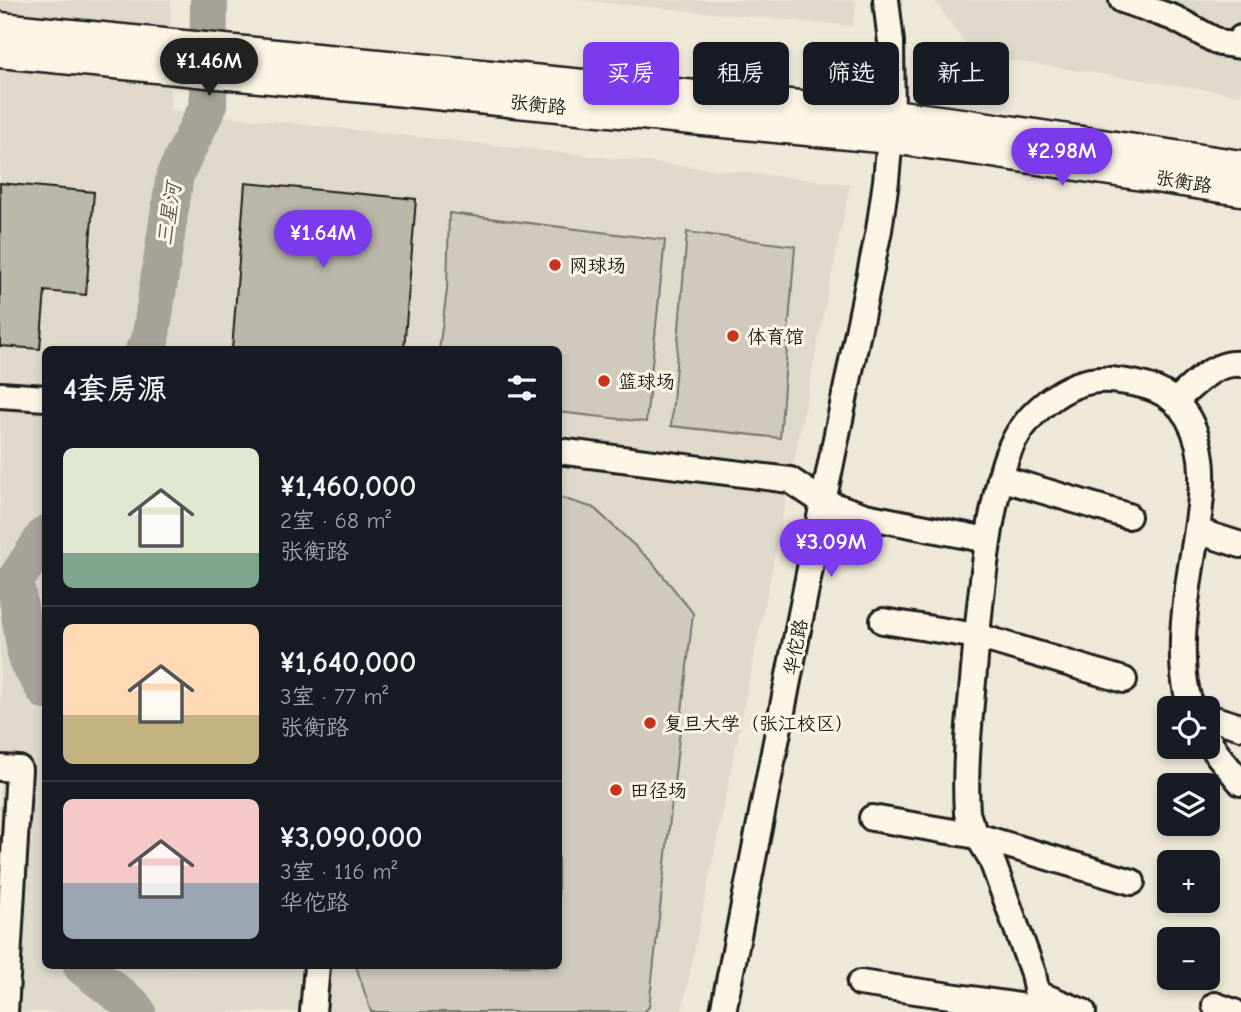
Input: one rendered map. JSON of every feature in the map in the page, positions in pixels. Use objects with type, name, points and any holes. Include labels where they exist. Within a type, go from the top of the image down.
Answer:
[{"type":"main road","name":"张衡路","points":[[0,28],[175,57]]},
{"type":"main road","name":"张衡路","points":[[0,52],[175,57],[891,127],[983,127],[1241,166]]},
{"type":"main road","name":"张衡路","points":[[891,127],[966,148],[1241,190]]},
{"type":"street","name":"华佗路","points":[[723,1012],[879,230],[891,127],[891,42],[886,0]]},
{"type":"street","points":[[1122,0],[1174,18],[1220,43],[1240,46],[1241,38]]},
{"type":"street","points":[[1175,401],[1212,370],[1233,363],[1241,364]]},
{"type":"street","points":[[1040,1005],[1033,973],[991,858],[967,813],[969,724],[988,540],[1007,455],[1018,433],[1046,403],[1083,382],[1133,382],[1155,388],[1175,401],[1187,417],[1198,440],[1203,495],[1184,631],[1188,696]]},
{"type":"street","points":[[0,395],[42,398]]},
{"type":"street","points":[[562,452],[790,480],[823,502],[865,516],[988,540]]},
{"type":"street","points":[[1000,478],[1128,516]]},
{"type":"street","points":[[1197,531],[1241,545]]},
{"type":"street","points":[[883,621],[976,636],[1124,680]]},
{"type":"street","points":[[1220,721],[1241,727]]},
{"type":"street","points":[[1220,757],[1241,783]]},
{"type":"street","points":[[0,768],[19,769],[5,1012]]},
{"type":"street","points":[[872,818],[977,836],[1132,881]]},
{"type":"street","points":[[313,1012],[317,969]]},
{"type":"street","points":[[860,984],[1083,1012]]},
{"type":"shaded area","name":"复旦大学（张江校区）","points":[[0,0],[171,0],[170,110],[850,184],[682,1012],[0,1012]]},
{"type":"shaded area","points":[[577,0],[856,0],[856,7],[852,26]]},
{"type":"shaded area","points":[[934,0],[1241,0],[1241,95],[1009,60],[1009,42],[965,42]]},
{"type":"shaded area","points":[[449,213],[665,240],[646,422],[562,412],[562,346],[440,346],[447,290]]},
{"type":"shaded area","name":"体育馆","points":[[687,232],[795,246],[780,438],[671,426]]},
{"type":"shaded area","name":"田径场","points":[[562,498],[594,508],[652,562],[693,613],[649,1007],[644,1012],[371,1012],[357,969],[562,969]]},
{"type":"building","points":[[0,183],[94,192],[86,295],[45,291],[40,349],[0,346]]},
{"type":"building","points":[[245,183],[416,199],[404,346],[232,346]]},
{"type":"waterway","name":"三星河","points":[[147,346],[150,341],[175,175],[208,106],[209,0]]},
{"type":"waterway","name":"三星河","points":[[42,540],[15,581],[27,660],[42,684]]},
{"type":"waterway","name":"三星河","points":[[86,969],[131,1004],[137,1012]]},
{"type":"place","name":"网球场","points":[[555,265]]},
{"type":"place","name":"体育馆","points":[[733,336]]},
{"type":"place","name":"篮球场","points":[[604,381]]},
{"type":"place","name":"复旦大学（张江校区）","points":[[650,723]]},
{"type":"place","name":"田径场","points":[[616,790]]}]
